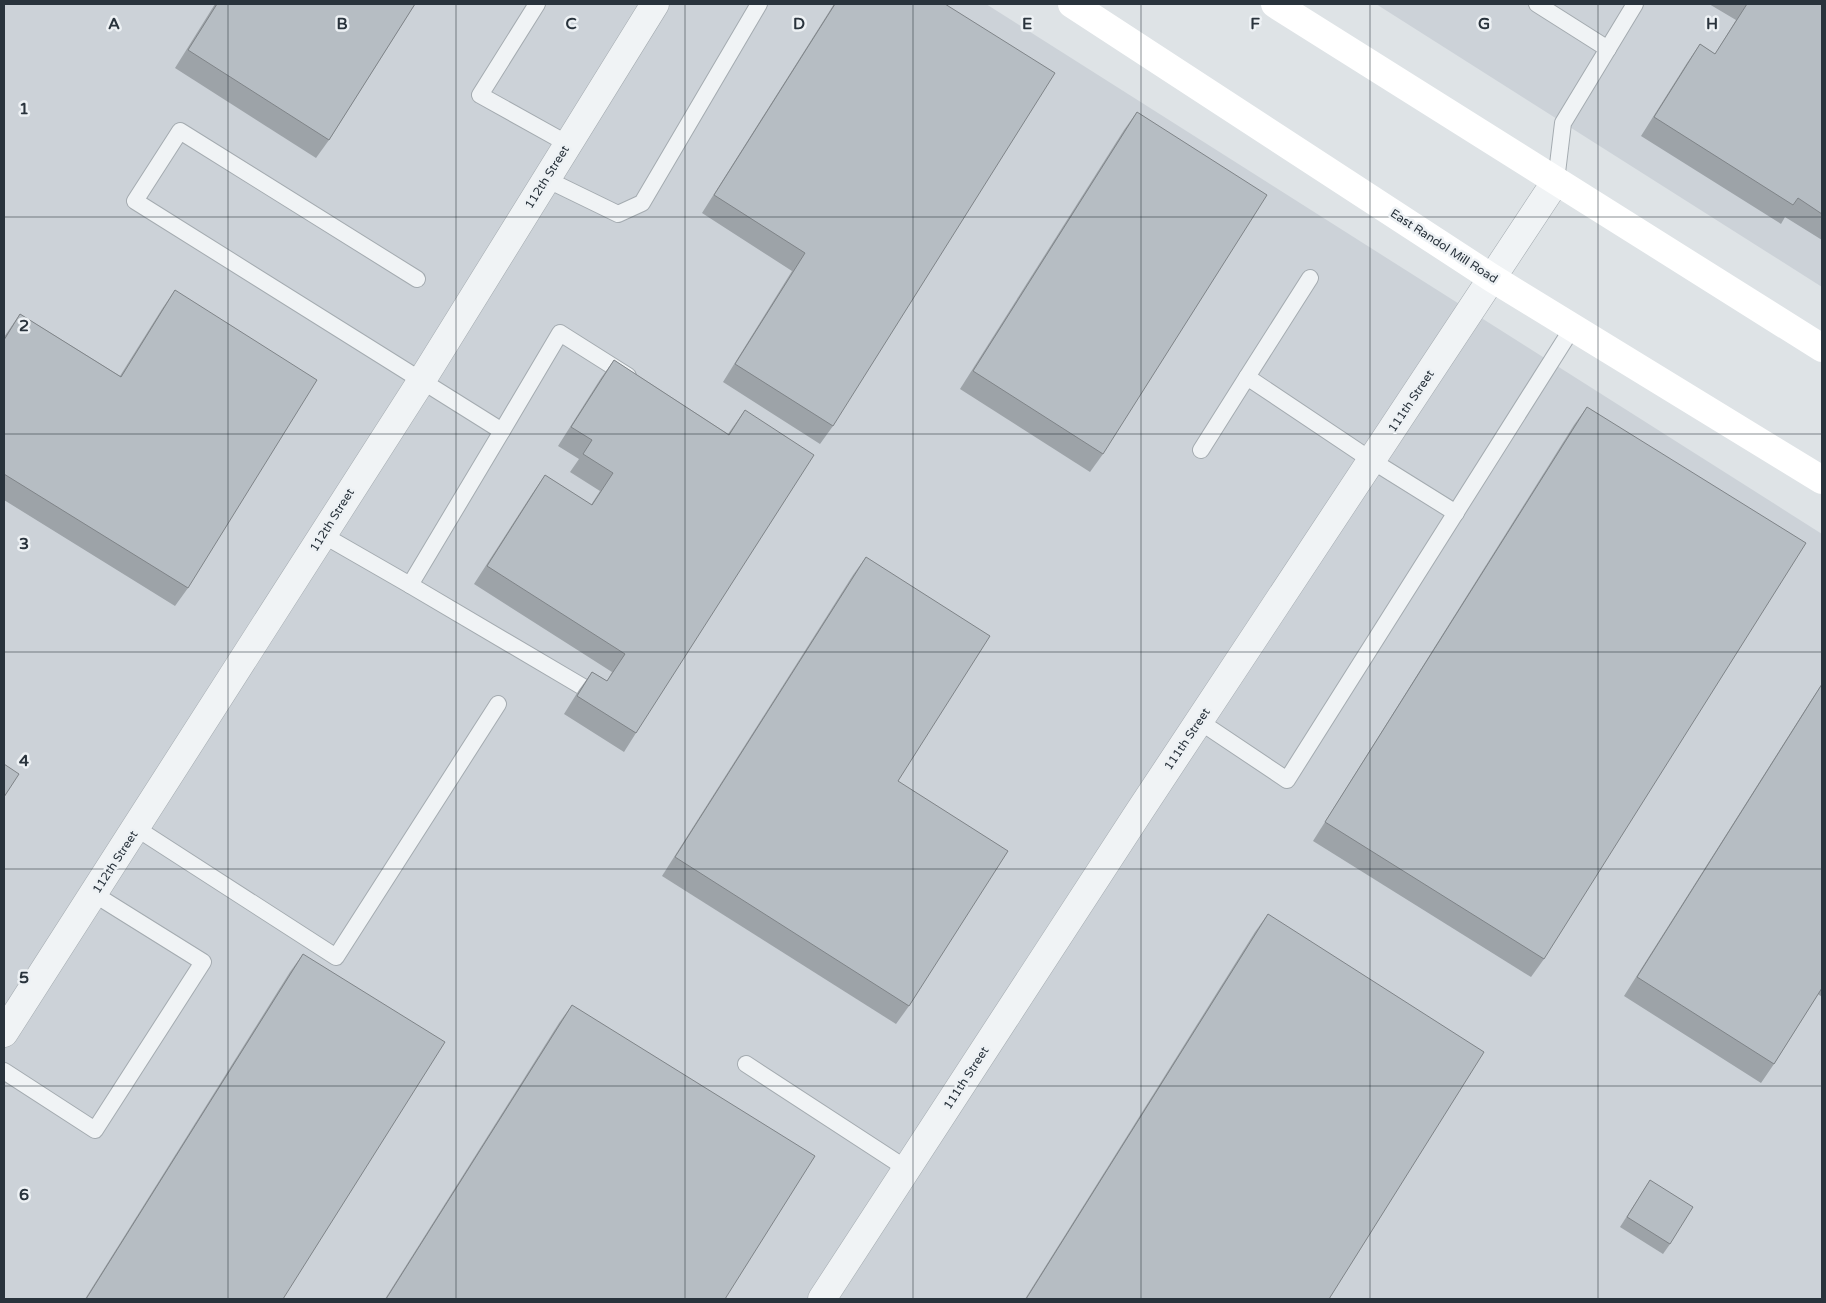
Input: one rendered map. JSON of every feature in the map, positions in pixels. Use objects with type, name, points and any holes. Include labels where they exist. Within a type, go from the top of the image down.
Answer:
[{"type":"main road","name":"East Randol Mill Road","points":[[1072,4],[1492,278],[1822,480]]},
{"type":"main road","points":[[1275,4],[1822,348]]},
{"type":"street","name":"112th Street","points":[[4,1033],[422,380],[655,4]]},
{"type":"street","name":"111th Street","points":[[822,1299],[1199,721],[1556,181]]},
{"type":"lane","points":[[537,4],[480,94],[568,144]]},
{"type":"lane","points":[[546,179],[618,214],[642,203],[759,4]]},
{"type":"lane","points":[[1537,4],[1608,49]]},
{"type":"lane","points":[[1556,181],[1563,122],[1636,4]]},
{"type":"lane","points":[[417,279],[180,131],[135,201],[502,431]]},
{"type":"lane","points":[[1201,450],[1310,278]]},
{"type":"lane","points":[[1199,721],[1287,780],[1573,327]]},
{"type":"lane","points":[[410,585],[560,333],[640,384]]},
{"type":"lane","points":[[1247,377],[1371,460],[1456,513]]},
{"type":"lane","points":[[323,535],[583,687]]},
{"type":"lane","points":[[136,828],[336,957],[498,704]]},
{"type":"lane","points":[[4,1071],[95,1130],[203,962],[94,894]]},
{"type":"lane","points":[[746,1064],[907,1169]]},
{"type":"shaded area","points":[[4,4],[986,4],[1822,534],[1822,1299],[4,1299]]},
{"type":"shaded area","points":[[1376,4],[1822,4],[1822,287]]},
{"type":"building","points":[[217,4],[415,4],[329,140],[188,50]]},
{"type":"building","points":[[835,4],[945,4],[1055,73],[833,426],[735,364],[805,253],[714,195]]},
{"type":"building","points":[[1747,4],[1822,4],[1822,214],[1798,198],[1793,205],[1654,117],[1700,44],[1715,54]]},
{"type":"building","points":[[1137,112],[1267,195],[1103,454],[973,371]]},
{"type":"building","points":[[175,290],[317,380],[188,588],[4,474],[4,340],[20,314],[121,377]]},
{"type":"building","points":[[614,360],[729,435],[745,410],[814,455],[636,733],[577,696],[592,672],[607,681],[625,654],[487,566],[545,475],[592,505],[613,473],[583,454],[592,440],[571,427]]},
{"type":"building","points":[[1587,407],[1806,543],[1544,959],[1325,822]]},
{"type":"building","points":[[866,557],[990,636],[898,781],[1008,851],[909,1006],[675,857]]},
{"type":"building","points":[[1822,684],[1822,988],[1774,1064],[1637,977]]},
{"type":"building","points":[[4,764],[19,774],[4,797]]},
{"type":"building","points":[[1268,914],[1484,1052],[1329,1299],[1026,1299]]},
{"type":"building","points":[[303,954],[445,1042],[283,1299],[86,1299]]},
{"type":"building","points":[[572,1005],[815,1156],[725,1299],[386,1299]]},
{"type":"building","points":[[1650,1180],[1693,1207],[1670,1244],[1627,1217]]}]
